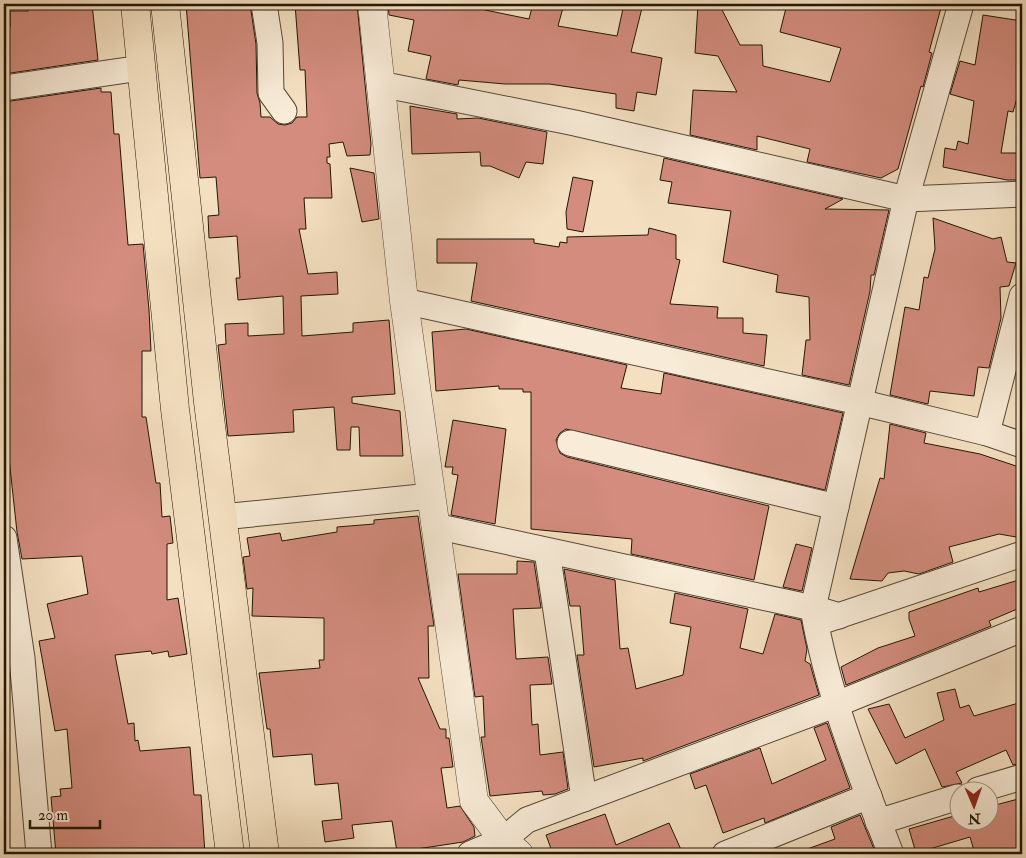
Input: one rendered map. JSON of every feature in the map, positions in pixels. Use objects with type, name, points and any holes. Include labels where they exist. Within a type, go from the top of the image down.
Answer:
[{"type":"main road","points":[[135,4],[176,409],[230,854]]},
{"type":"main road","points":[[165,4],[222,517],[265,854]]},
{"type":"street","points":[[264,4],[270,43],[271,93],[284,111]]},
{"type":"street","points":[[372,4],[404,301],[474,801],[511,847]]},
{"type":"street","points":[[891,854],[837,704],[819,646],[814,616],[859,402],[906,199],[961,4]]},
{"type":"street","points":[[4,88],[141,68]]},
{"type":"street","points":[[380,84],[575,123],[906,199],[1022,194]]},
{"type":"street","points":[[987,433],[1022,296]]},
{"type":"street","points":[[404,301],[859,402],[987,433],[1022,445]]},
{"type":"street","points":[[570,443],[836,507]]},
{"type":"street","points":[[222,517],[431,496]]},
{"type":"street","points":[[435,526],[547,551],[814,616],[839,616],[1022,554]]},
{"type":"street","points":[[4,538],[13,661],[39,854]]},
{"type":"street","points":[[547,551],[584,799]]},
{"type":"street","points":[[470,854],[511,847],[527,820],[837,704],[1022,629]]},
{"type":"street","points":[[998,784],[1022,777]]},
{"type":"street","points":[[725,854],[869,796]]},
{"type":"street","points":[[878,822],[948,800]]},
{"type":"building","points":[[28,4],[92,4],[98,60],[4,74],[4,28],[10,27],[10,11],[28,11]]},
{"type":"building","points":[[186,4],[250,4],[256,44],[257,93],[261,117],[270,117],[278,124],[285,125],[292,123],[297,117],[307,117],[305,70],[300,70],[295,4],[357,4],[371,144],[370,155],[347,156],[343,142],[329,144],[330,157],[327,157],[327,163],[330,164],[332,198],[304,198],[306,229],[299,229],[308,274],[337,272],[338,294],[301,296],[302,336],[353,332],[353,323],[389,320],[395,394],[352,397],[352,403],[400,411],[403,456],[360,456],[359,427],[351,427],[350,450],[337,450],[334,407],[293,410],[294,432],[228,436],[218,345],[226,344],[225,324],[248,323],[248,336],[284,334],[283,296],[238,300],[236,278],[240,278],[237,236],[209,238],[208,216],[219,215],[216,177],[200,178]]},
{"type":"building","points":[[388,4],[468,4],[485,7],[485,10],[529,19],[533,4],[564,4],[558,26],[617,36],[624,4],[643,4],[631,52],[662,58],[656,95],[637,92],[634,111],[616,108],[616,94],[549,84],[505,84],[459,80],[458,85],[426,79],[431,56],[408,51],[414,20],[389,15]]},
{"type":"building","points":[[698,4],[719,4],[740,45],[762,45],[763,66],[830,82],[841,48],[780,32],[787,4],[942,4],[929,52],[932,53],[923,87],[921,86],[898,169],[881,178],[807,162],[810,149],[757,136],[757,150],[690,135],[693,90],[737,92],[718,56],[695,53]]},
{"type":"building","points":[[983,15],[1022,21],[1022,42],[1018,68],[1022,69],[1022,81],[1013,112],[1008,111],[1001,153],[1022,153],[1022,180],[1007,180],[943,167],[945,148],[956,150],[958,141],[968,144],[974,101],[950,94],[960,61],[975,65]]},
{"type":"building","points":[[101,88],[101,92],[111,92],[114,134],[119,134],[128,245],[143,244],[151,351],[142,351],[142,417],[146,417],[156,483],[160,483],[162,517],[170,516],[173,543],[167,544],[167,600],[178,598],[187,654],[169,657],[168,651],[152,654],[151,651],[115,655],[128,724],[134,723],[135,741],[138,740],[140,751],[190,747],[194,795],[201,795],[205,854],[56,854],[51,797],[61,796],[60,789],[72,788],[67,729],[55,731],[39,641],[55,638],[47,604],[88,594],[82,556],[22,559],[17,532],[4,412],[4,102]]},
{"type":"building","points":[[410,106],[457,114],[457,119],[478,118],[547,132],[543,164],[526,162],[519,178],[490,166],[481,166],[480,152],[412,154]]},
{"type":"building","points":[[664,158],[843,199],[825,209],[889,210],[874,275],[871,275],[870,291],[849,385],[802,375],[806,340],[810,340],[809,297],[776,292],[778,275],[723,262],[731,211],[668,203],[672,182],[660,180]]},
{"type":"building","points":[[350,168],[374,173],[379,219],[362,222]]},
{"type":"building","points":[[573,177],[593,181],[583,232],[567,229],[566,212]]},
{"type":"building","points":[[933,218],[993,239],[1001,237],[1007,262],[1016,263],[1009,286],[1000,287],[1001,318],[989,368],[978,367],[974,396],[930,391],[928,404],[890,395],[905,307],[919,310],[924,277],[928,278],[935,249]]},
{"type":"building","points":[[649,228],[676,235],[676,259],[680,260],[670,304],[718,307],[717,318],[743,318],[743,333],[767,335],[764,366],[471,301],[477,263],[437,263],[437,239],[534,239],[534,243],[559,247],[560,242],[567,243],[567,237],[648,235]]},
{"type":"building","points":[[466,329],[627,365],[621,388],[661,394],[664,373],[843,413],[825,490],[566,429],[560,433],[556,440],[560,453],[567,457],[769,506],[754,580],[631,554],[632,539],[531,529],[531,392],[523,392],[523,389],[499,389],[499,386],[436,391],[432,332]]},
{"type":"building","points":[[453,420],[506,429],[495,524],[451,515],[458,475],[452,474],[453,467],[445,467]]},
{"type":"building","points":[[890,424],[926,433],[924,443],[980,454],[1022,468],[1022,538],[999,534],[949,547],[953,562],[919,574],[904,571],[888,573],[882,581],[850,579],[880,478],[884,479]]},
{"type":"building","points":[[418,516],[434,626],[428,626],[429,678],[418,678],[440,729],[446,729],[446,738],[449,738],[453,767],[441,768],[447,808],[460,806],[474,827],[475,836],[463,842],[397,852],[392,821],[352,825],[354,838],[325,842],[322,821],[342,819],[338,783],[315,785],[312,754],[273,757],[270,729],[267,729],[259,673],[320,668],[319,660],[324,660],[324,618],[252,616],[253,588],[247,589],[243,557],[250,556],[247,538],[280,533],[282,541],[337,532],[337,527],[374,524],[374,520]]},
{"type":"building","points":[[796,544],[812,548],[802,591],[783,587]]},
{"type":"building","points":[[517,561],[534,562],[541,608],[513,609],[516,659],[548,657],[552,684],[530,685],[532,725],[538,724],[540,755],[563,752],[568,789],[555,794],[543,795],[542,791],[490,796],[481,737],[485,737],[483,696],[475,697],[458,574],[517,574]]},
{"type":"building","points":[[564,569],[615,580],[620,649],[628,648],[636,689],[683,675],[691,627],[670,623],[675,593],[748,609],[740,648],[763,654],[775,614],[801,620],[807,649],[805,661],[810,664],[819,695],[643,761],[643,758],[594,767],[577,655],[584,655],[580,606],[570,606]]},
{"type":"building","points":[[1022,579],[1022,607],[989,621],[991,626],[846,685],[841,667],[878,648],[915,636],[909,619],[909,612],[978,588],[979,592]]},
{"type":"building","points":[[955,689],[960,708],[969,705],[974,716],[1022,702],[1022,763],[1013,765],[1006,750],[956,772],[960,780],[948,780],[948,786],[942,787],[925,749],[896,764],[868,709],[889,704],[905,738],[944,720],[937,693]]},
{"type":"building","points":[[827,723],[850,788],[765,823],[764,818],[723,833],[706,785],[695,789],[690,774],[760,748],[772,784],[826,760],[814,728]]},
{"type":"building","points":[[1022,798],[1022,834],[1017,836],[1021,851],[1010,854],[975,854],[970,837],[916,853],[909,829],[948,818],[948,830],[998,830],[998,804]]},
{"type":"building","points":[[605,814],[616,845],[669,823],[683,854],[553,854],[546,835]]},
{"type":"building","points":[[860,815],[876,854],[800,854],[799,852],[835,839],[831,827]]}]
